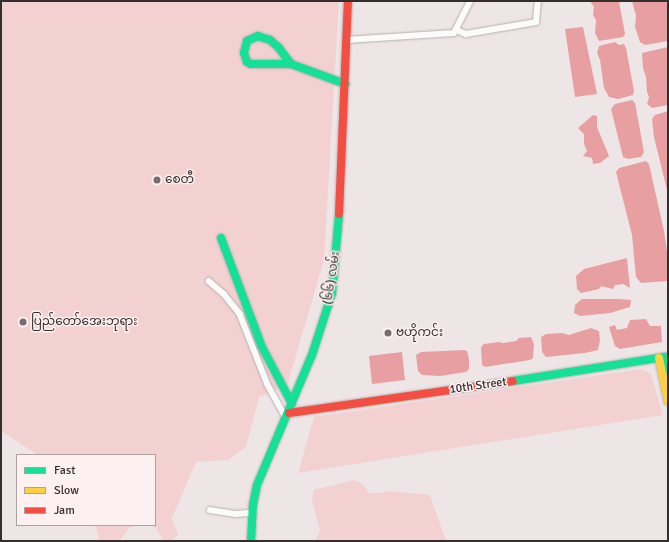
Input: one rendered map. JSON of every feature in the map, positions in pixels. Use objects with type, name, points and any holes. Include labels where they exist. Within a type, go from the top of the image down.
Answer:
[{"type":"street","name":"(၆၆) လမ်း","points":[[251,541],[252,513],[257,485],[312,355],[332,293],[337,249],[348,1]]},
{"type":"street","points":[[346,40],[454,33],[457,30],[470,1]]},
{"type":"street","points":[[457,30],[466,34],[536,22],[538,1]]},
{"type":"street","points":[[291,64],[278,47],[270,40],[258,36],[248,40],[244,53],[247,62],[258,65],[291,64],[345,84]]},
{"type":"street","points":[[221,238],[262,347],[292,404]]},
{"type":"street","points":[[209,281],[224,294],[240,314],[265,378],[287,416]]},
{"type":"street","points":[[664,357],[668,369]]},
{"type":"street","points":[[664,357],[668,401]]},
{"type":"street","name":"10th Street","points":[[287,416],[664,357]]},
{"type":"street","points":[[210,510],[236,514],[252,513]]},
{"type":"shaded area","points":[[1,1],[339,1],[324,260],[287,386],[259,397],[246,447],[228,460],[196,462],[172,518],[178,535],[172,540],[163,541],[157,529],[152,526],[156,526],[156,454],[36,454],[1,431]]},
{"type":"shaded area","points":[[590,1],[619,1],[625,34],[623,37],[599,41],[595,33],[596,20],[593,15],[594,7]]},
{"type":"shaded area","points":[[632,1],[666,1],[668,6],[668,41],[645,45],[640,42],[635,27],[636,16]]},
{"type":"shaded area","points":[[583,27],[597,94],[575,97],[565,29]]},
{"type":"shaded area","points":[[615,42],[619,45],[624,44],[626,48],[634,91],[633,95],[618,99],[609,97],[604,88],[600,60],[597,53],[599,46]]},
{"type":"shaded area","points":[[668,47],[668,105],[652,108],[647,104],[649,97],[643,68],[642,53]]},
{"type":"shaded area","points":[[632,100],[635,103],[644,152],[641,157],[628,159],[623,157],[611,109],[615,104]]},
{"type":"shaded area","points":[[668,111],[668,194],[654,137],[652,119],[655,115]]},
{"type":"shaded area","points":[[593,115],[597,116],[597,127],[609,156],[600,163],[593,164],[592,158],[583,156],[587,151],[584,144],[584,134],[578,128]]},
{"type":"shaded area","points":[[646,161],[649,164],[664,231],[668,258],[668,281],[641,283],[636,277],[632,235],[616,172],[619,168]]},
{"type":"shaded area","points":[[627,258],[630,288],[623,284],[615,285],[613,289],[601,286],[599,289],[581,293],[577,289],[576,276],[584,269]]},
{"type":"shaded area","points":[[582,299],[631,300],[630,307],[610,313],[580,316],[574,313],[575,305]]},
{"type":"shaded area","points":[[646,319],[650,326],[661,326],[662,342],[620,349],[615,346],[609,327],[615,325],[617,330],[627,328],[630,320]]},
{"type":"shaded area","points":[[591,328],[599,331],[600,340],[598,350],[585,353],[546,357],[542,352],[541,337],[546,334],[562,333],[569,335]]},
{"type":"shaded area","points":[[531,337],[534,344],[533,358],[530,360],[485,367],[482,365],[481,347],[484,344],[499,342],[503,343],[516,341],[519,338]]},
{"type":"shaded area","points":[[467,351],[469,359],[469,369],[466,372],[440,376],[422,375],[418,371],[416,355],[421,352]]},
{"type":"shaded area","points":[[402,352],[405,380],[372,384],[369,356]]},
{"type":"shaded area","points":[[642,369],[651,374],[663,415],[298,473],[314,417]]},
{"type":"shaded area","points":[[353,480],[363,484],[369,493],[389,491],[430,495],[446,541],[315,541],[320,530],[312,500],[314,490]]},
{"type":"shaded area","points":[[95,526],[132,526],[119,541],[100,541]]},
{"type":"traffic: fast","points":[[291,64],[278,47],[270,40],[258,36],[247,41],[244,53],[247,62],[251,64],[291,64],[345,84]]},
{"type":"traffic: fast","points":[[251,541],[253,505],[257,485],[312,355],[332,293],[339,214]]},
{"type":"traffic: fast","points":[[221,238],[262,347],[292,404]]},
{"type":"traffic: fast","points":[[513,381],[665,357],[668,369]]},
{"type":"traffic: slow","points":[[659,358],[668,401]]},
{"type":"traffic: jam","points":[[339,214],[348,1]]},
{"type":"traffic: jam","points":[[289,413],[513,381]]},
{"type":"place","name":"စေတီ","points":[[157,180]]},
{"type":"place","name":"ပြည်တော်အေးဘုရား","points":[[23,322]]},
{"type":"place","name":"ဗဟိုကင်း","points":[[388,333]]}]
